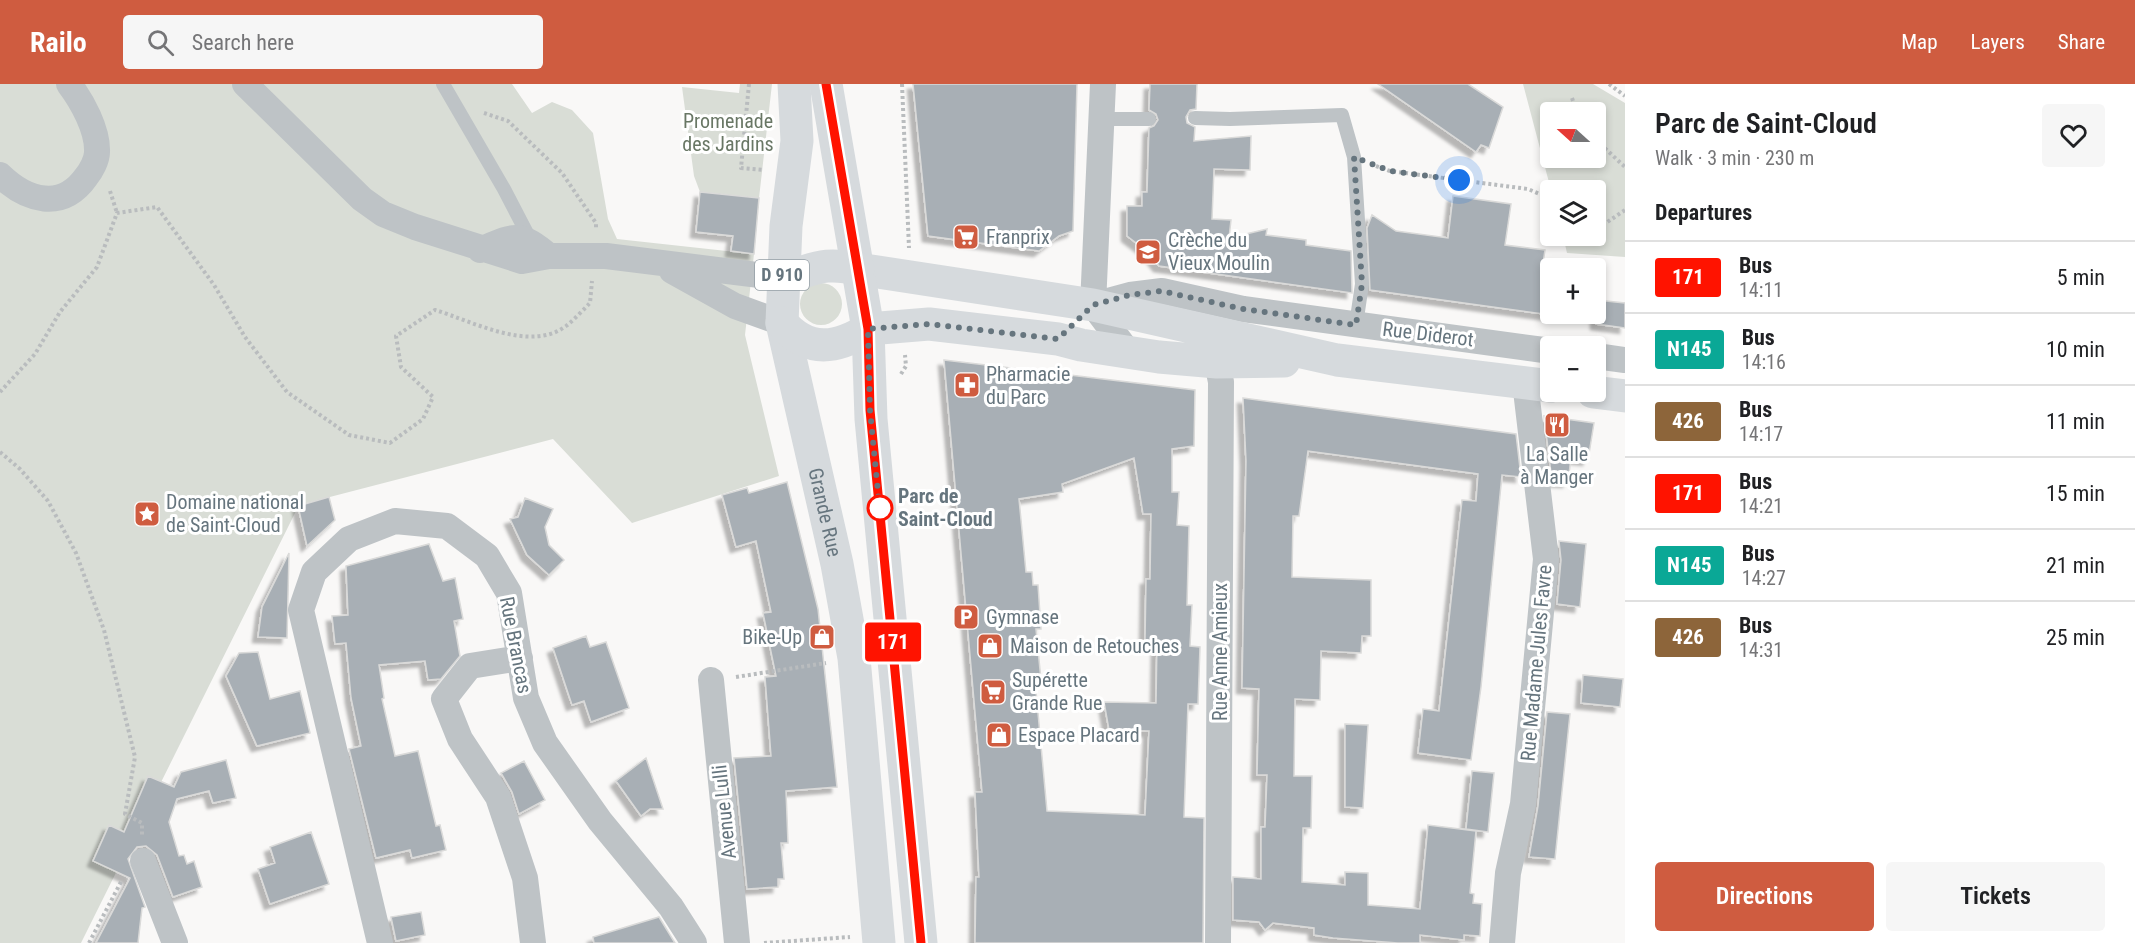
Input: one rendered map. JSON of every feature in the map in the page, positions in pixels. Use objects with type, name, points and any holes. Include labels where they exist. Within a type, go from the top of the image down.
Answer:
[{"type":"main road","name":"Grande Rue","points":[[794,84],[797,141],[782,278],[782,323],[837,564],[854,658],[879,939]]},
{"type":"main road","points":[[826,84],[868,329],[870,410],[921,943]]},
{"type":"main road","points":[[782,278],[819,266],[838,265],[910,279],[1093,305],[1337,360],[1538,384]]},
{"type":"main road","points":[[1058,339],[1093,305]]},
{"type":"main road","points":[[782,323],[799,338],[824,347],[852,339],[868,329],[929,324],[1058,339],[1129,353],[1217,362],[1337,360]]},
{"type":"main road","points":[[1606,394],[1625,396]]},
{"type":"street","points":[[0,175],[11,186],[27,195],[52,200],[77,190],[90,172],[98,153],[94,131],[69,84]]},
{"type":"street","points":[[245,84],[340,179],[383,214],[480,250],[522,261],[531,244]]},
{"type":"street","points":[[1104,84],[1093,305],[1129,353]]},
{"type":"street","points":[[480,250],[531,244],[658,264],[782,278]]},
{"type":"street","points":[[658,264],[735,306],[782,323]]},
{"type":"street","name":"Rue Diderot","points":[[1093,305],[1130,295],[1161,291],[1243,309],[1540,350]]},
{"type":"street","points":[[1606,357],[1625,360]]},
{"type":"street","name":"Rue Anne Amieux","points":[[1217,362],[1221,382],[1218,943]]},
{"type":"street","name":"Rue Madame Jules Favre","points":[[1502,943],[1508,873],[1524,804],[1546,559],[1538,384]]},
{"type":"street","name":"Rue Brancas","points":[[380,943],[301,610],[314,572],[349,539],[394,521],[447,526],[487,556],[509,593],[526,698],[545,743],[600,821],[671,907],[694,943]]},
{"type":"street","points":[[520,658],[470,666],[444,699],[460,739],[498,797],[525,878],[533,943]]},
{"type":"street","name":"Avenue Lulli","points":[[711,680],[737,943]]},
{"type":"street","points":[[143,861],[175,943]]},
{"type":"lane","points":[[442,84],[504,189],[531,244]]},
{"type":"lane","points":[[1196,118],[1230,120],[1342,115],[1354,157],[1362,284],[1356,325]]},
{"type":"lane","points":[[1102,119],[1149,119]]},
{"type":"path","points":[[749,84],[741,168],[766,170],[765,182]]},
{"type":"path","points":[[902,84],[910,279]]},
{"type":"path","points":[[1609,84],[1625,96]]},
{"type":"path","points":[[1572,98],[1573,102]]},
{"type":"path","points":[[453,101],[508,121],[562,173],[596,223]]},
{"type":"path","points":[[1606,149],[1625,167]]},
{"type":"path","points":[[1354,157],[1390,171],[1528,189],[1540,194]]},
{"type":"path","points":[[0,392],[35,354],[60,312],[97,267],[117,213],[157,207],[214,285],[245,337],[287,392],[349,435],[390,443],[423,419],[433,397],[401,367],[396,336],[435,310],[515,335],[537,337],[565,327],[590,303]]},
{"type":"path","points":[[1606,223],[1625,210]]},
{"type":"path","points":[[0,452],[20,469],[48,501],[76,553],[104,630],[135,757],[125,814],[142,823]]},
{"type":"path","points":[[711,680],[854,658]]},
{"type":"path","points":[[89,943],[118,885],[127,872],[143,861]]},
{"type":"path","points":[[764,943],[879,939]]},
{"type":"green space","name":"Domaine national de Saint-Cloud","points":[[0,84],[512,84],[532,113],[552,102],[572,110],[593,133],[608,219],[617,239],[754,254],[745,335],[779,476],[632,523],[553,439],[299,505],[81,943],[0,943]]},
{"type":"green space","name":"Promenade des Jardins","points":[[740,84],[772,84],[759,198],[700,192],[694,176],[682,87],[739,93]]},
{"type":"green space","points":[[1523,84],[1593,84],[1625,103],[1625,257],[1567,253],[1565,246],[1606,246],[1606,180],[1548,180],[1545,168],[1606,168],[1606,102],[1540,102],[1540,148]]},
{"type":"green space","points":[[821,283],[829,284],[836,289],[841,296],[841,312],[836,319],[829,324],[821,325],[813,324],[806,319],[801,312],[800,304],[801,296],[806,289],[813,284]]},
{"type":"building","points":[[913,84],[1077,84],[1073,231],[1059,236],[1039,251],[928,236]]},
{"type":"building","points":[[1150,84],[1197,84],[1196,109],[1190,110],[1186,117],[1187,123],[1195,127],[1194,141],[1251,136],[1250,170],[1214,169],[1212,219],[1231,220],[1229,238],[1267,229],[1266,235],[1306,240],[1306,245],[1351,251],[1352,293],[1159,266],[1148,252],[1127,236],[1127,206],[1142,206],[1142,192],[1147,192],[1149,128],[1154,126],[1158,120],[1156,114],[1149,110]]},
{"type":"building","points":[[1378,84],[1468,84],[1503,107],[1489,148],[1481,145],[1476,152]]},
{"type":"building","points":[[700,192],[759,198],[754,254],[731,251],[733,236],[696,232]]},
{"type":"building","points":[[1453,196],[1511,204],[1505,245],[1545,250],[1544,258],[1540,258],[1540,313],[1370,290],[1367,228],[1372,215],[1396,231],[1448,238]]},
{"type":"building","points":[[1606,301],[1625,303],[1625,328],[1596,324],[1606,324]]},
{"type":"building","points":[[944,360],[1195,390],[1194,446],[1172,449],[1172,492],[1179,492],[1177,525],[1189,526],[1187,605],[1192,605],[1190,646],[1200,647],[1198,704],[1188,704],[1184,817],[1204,818],[1203,943],[975,943],[976,877],[979,877],[975,792],[982,792]],"holes":[[[1134,458],[1143,514],[1151,514],[1150,579],[1146,579],[1145,641],[1157,641],[1156,703],[1104,702],[1109,730],[1149,731],[1145,815],[1047,811],[1035,680],[1041,680],[1036,629],[1041,629],[1038,585],[1033,585],[1032,572],[1026,572],[1019,499],[1063,492],[1062,484]]]},
{"type":"building","points":[[1243,398],[1516,434],[1521,477],[1502,475],[1481,687],[1471,760],[1418,753],[1423,709],[1439,711],[1462,500],[1476,501],[1478,474],[1308,451],[1299,516],[1293,516],[1292,577],[1371,580],[1371,636],[1362,636],[1361,653],[1321,651],[1320,700],[1295,699],[1294,776],[1312,776],[1311,828],[1303,828],[1302,882],[1345,885],[1345,872],[1368,873],[1368,905],[1420,909],[1428,825],[1476,831],[1470,893],[1474,894],[1473,903],[1482,904],[1480,936],[1464,935],[1464,940],[1420,935],[1420,943],[1398,943],[1314,935],[1314,928],[1273,923],[1265,930],[1259,922],[1233,920],[1233,877],[1261,879],[1261,827],[1265,827],[1267,775],[1257,775],[1259,689],[1242,688],[1246,461]]},
{"type":"building","points":[[1544,416],[1594,423],[1588,460],[1571,458],[1568,482],[1552,481]]},
{"type":"building","points":[[787,482],[818,609],[837,787],[786,791],[788,843],[781,843],[784,879],[778,879],[778,887],[747,889],[734,758],[771,756],[765,677],[776,676],[763,613],[771,612],[756,541],[736,547],[722,495],[747,488],[749,493]]},
{"type":"building","points":[[329,497],[335,520],[307,546],[298,506]]},
{"type":"building","points":[[525,498],[553,509],[545,527],[549,545],[564,560],[549,575],[527,555],[510,519],[518,517]]},
{"type":"building","points":[[1559,541],[1586,544],[1580,607],[1557,604],[1561,560]]},
{"type":"building","points":[[429,544],[443,581],[455,578],[463,619],[454,621],[460,656],[441,679],[428,680],[425,661],[379,665],[384,698],[382,699],[395,756],[418,751],[436,826],[440,825],[446,850],[412,858],[410,850],[376,858],[349,749],[361,746],[351,698],[346,643],[335,644],[332,616],[348,615],[346,566]]},
{"type":"building","points":[[289,553],[287,638],[258,637],[262,607]]},
{"type":"building","points":[[586,636],[590,647],[606,642],[629,708],[591,722],[584,701],[572,705],[553,648]]},
{"type":"building","points":[[258,652],[270,699],[300,691],[310,733],[257,746],[226,676],[239,653]]},
{"type":"building","points":[[1583,675],[1623,679],[1620,707],[1581,703]]},
{"type":"building","points":[[1547,712],[1570,714],[1555,859],[1529,857],[1538,806]]},
{"type":"building","points":[[1345,724],[1368,725],[1363,808],[1345,807]]},
{"type":"building","points":[[646,758],[663,809],[650,809],[641,816],[616,781]]},
{"type":"building","points":[[226,760],[236,798],[213,803],[209,791],[177,799],[169,822],[179,856],[184,855],[187,864],[194,861],[202,887],[173,897],[157,855],[146,846],[137,847],[128,859],[145,907],[142,908],[138,943],[96,943],[130,878],[93,861],[109,825],[124,832],[148,776],[174,787],[181,772]]},
{"type":"building","points":[[524,761],[545,800],[519,814],[512,792],[501,773]]},
{"type":"building","points":[[1472,771],[1494,773],[1488,832],[1466,829]]},
{"type":"building","points":[[311,832],[329,884],[270,904],[258,869],[275,863],[270,847]]},
{"type":"building","points":[[421,912],[425,935],[396,941],[391,917]]},
{"type":"building","points":[[659,917],[675,943],[594,943],[593,937]]},
{"type":"bus line","name":"171","points":[[826,84],[868,329],[870,410],[921,943]]},
{"type":"place","name":"Franprix","points":[[966,237]]},
{"type":"place","name":"Crèche du Vieux Moulin","points":[[1148,252]]},
{"type":"place","name":"Pharmacie du Parc","points":[[967,385]]},
{"type":"place","name":"La Salle à Manger","points":[[1557,425]]},
{"type":"place","name":"Parc de Saint-Cloud","points":[[880,508]]},
{"type":"place","name":"Domaine national de Saint-Cloud","points":[[147,514]]},
{"type":"place","name":"Gymnase","points":[[966,617]]},
{"type":"place","name":"Bike-Up","points":[[822,637]]},
{"type":"place","name":"Maison de Retouches","points":[[990,646]]},
{"type":"place","name":"Supérette Grande Rue","points":[[993,692]]},
{"type":"place","name":"Espace Placard","points":[[999,735]]},
{"type":"route","points":[[880,508],[880,513],[870,410],[868,329],[929,324],[1058,339],[1093,305],[1130,295],[1161,291],[1243,309],[1356,325],[1362,284],[1354,157],[1390,171],[1459,180]]}]
